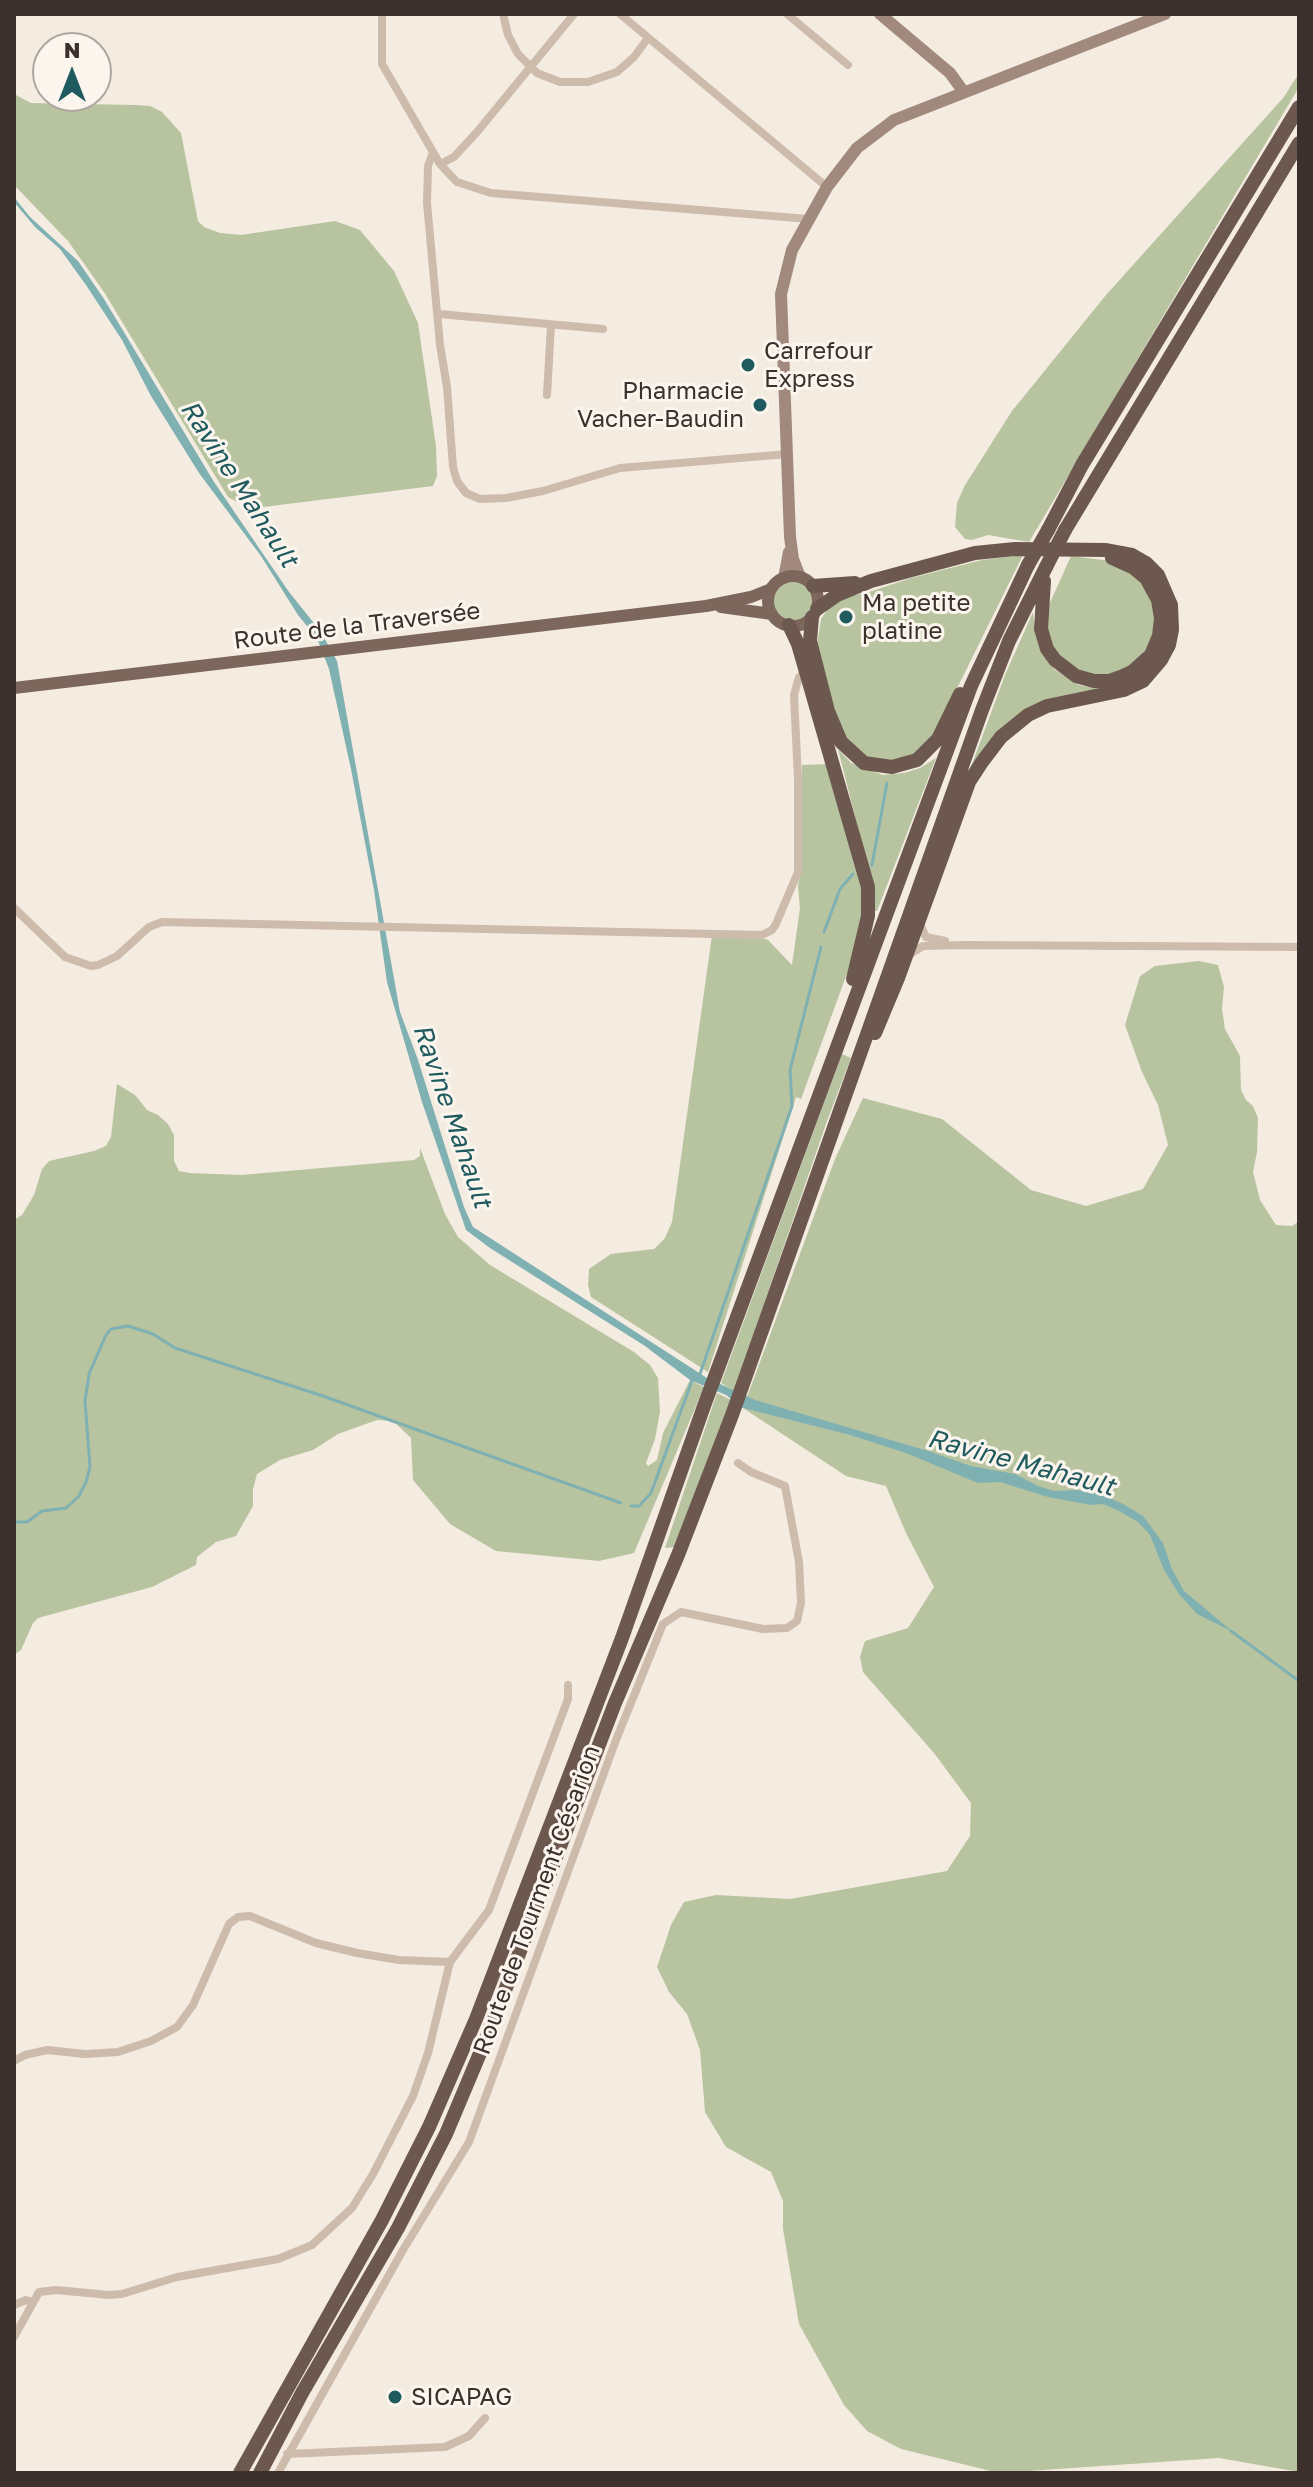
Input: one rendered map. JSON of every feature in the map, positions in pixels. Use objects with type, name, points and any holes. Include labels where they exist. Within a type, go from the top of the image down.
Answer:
[{"type":"highway","points":[[811,1188],[898,978],[969,782],[1001,737],[1028,715],[1047,706],[1124,690],[1143,681],[1161,660],[1172,630],[1171,605],[1158,575],[1132,555],[1105,550],[1080,551],[1015,549],[988,551],[871,581],[837,595],[814,613],[810,629],[813,653],[820,687],[837,734],[850,752],[864,763],[877,767],[917,760],[931,747],[990,642],[1028,565],[1048,530],[1082,465],[1299,107]]},
{"type":"highway","points":[[260,2473],[302,2393],[398,2228],[446,2134],[491,2027],[615,1703],[678,1555],[732,1415],[1009,641],[1065,530],[1299,143]]},
{"type":"highway","points":[[1046,567],[1041,629],[1047,649],[1055,660],[1076,676],[1094,681],[1109,681],[1132,672],[1145,662],[1156,644],[1161,618],[1158,600],[1146,578],[1134,568],[1120,561],[1080,551]]},
{"type":"highway","points":[[813,586],[871,581]]},
{"type":"highway","points":[[789,625],[798,644],[869,896],[868,916],[837,1043]]},
{"type":"highway","points":[[240,2473],[382,2220],[429,2127],[470,2033],[622,1638],[837,1043],[990,642]]},
{"type":"main road","points":[[880,14],[950,73],[963,91]]},
{"type":"main road","points":[[800,577],[784,578],[771,589],[768,604],[772,614],[778,621],[789,625],[802,624],[814,613],[818,597],[813,586],[800,577],[793,559],[790,537],[781,294],[788,261],[827,187],[857,148],[879,129],[910,113],[1165,14]]},
{"type":"main road","points":[[784,578],[790,537]]},
{"type":"main road","name":"Route de la Traversée","points":[[14,688],[706,606],[751,597],[771,589]]},
{"type":"main road","name":"Route de la Traversée","points":[[706,606],[772,614]]},
{"type":"street","points":[[382,14],[382,64],[440,164],[457,182],[491,193],[809,219]]},
{"type":"street","points":[[503,14],[512,46],[531,68],[546,78],[560,82],[581,83],[604,79],[628,63],[648,38]]},
{"type":"street","points":[[440,164],[454,157],[477,132],[574,14]]},
{"type":"street","points":[[620,14],[827,187]]},
{"type":"street","points":[[787,14],[848,65]]},
{"type":"street","points":[[433,152],[428,166],[427,203],[453,467],[462,490],[474,498],[518,496],[620,468],[788,454]]},
{"type":"street","points":[[439,314],[603,329]]},
{"type":"street","points":[[547,395],[551,325]]},
{"type":"street","points":[[14,908],[57,951],[73,961],[91,966],[117,956],[149,927],[162,922],[751,936],[772,930],[798,872],[794,695],[799,677],[806,672]]},
{"type":"street","points":[[920,917],[921,930],[926,937],[966,945]]},
{"type":"street","points":[[898,978],[917,948],[966,945],[1299,947]]},
{"type":"street","name":"Route de Tourment Césarion","points":[[278,2473],[395,2263],[469,2142],[616,1740],[663,1624],[681,1612],[763,1629],[787,1628],[797,1621],[801,1603],[799,1562],[785,1486],[738,1463]]},
{"type":"street","points":[[14,2337],[39,2292],[77,2291],[109,2295],[177,2277],[256,2265],[294,2254],[326,2234],[359,2196],[413,2096],[428,2053],[450,1962],[489,1910],[568,1699],[568,1685]]},
{"type":"street","points":[[14,2061],[47,2050],[85,2054],[118,2052],[151,2041],[177,2027],[193,2005],[229,1924],[238,1917],[250,1916],[316,1943],[357,1953],[399,1960],[450,1962]]},
{"type":"street","points":[[14,2305],[26,2300],[32,2302]]},
{"type":"street","points":[[287,2454],[445,2447],[469,2436],[485,2418]]},
{"type":"green space","points":[[1299,73],[1299,87],[1029,542],[988,535],[965,539],[955,527],[957,503],[1012,411],[1106,295],[1284,97]]},
{"type":"green space","points":[[14,94],[32,103],[32,112],[112,112],[112,105],[150,106],[162,112],[181,133],[198,221],[204,227],[220,233],[241,235],[335,221],[360,230],[394,271],[418,323],[436,446],[437,476],[433,486],[263,507],[241,504],[228,497],[104,292],[68,241],[14,185]]},
{"type":"green space","points":[[1023,555],[932,739],[915,758],[874,762],[848,746],[833,712],[817,645],[821,619],[830,606],[845,597],[911,578],[982,560]]},
{"type":"green space","points":[[1071,556],[1111,561],[1137,574],[1156,605],[1152,650],[1126,673],[1084,676],[1058,658],[1046,631],[1049,605]]},
{"type":"green space","points":[[793,581],[807,587],[813,601],[807,615],[793,621],[779,615],[773,601],[779,587]]},
{"type":"green space","points":[[1033,612],[1036,637],[1054,669],[1079,685],[1118,687],[1046,703],[968,775],[1005,675]]},
{"type":"green space","points":[[838,749],[851,763],[883,775],[920,768],[936,758],[877,911],[875,911],[871,880]]},
{"type":"green space","points":[[829,764],[856,859],[864,906],[852,960],[801,1099],[796,1097],[708,1372],[591,1297],[589,1269],[611,1254],[654,1249],[665,1238],[672,1222],[712,935],[757,936],[768,940],[792,965],[800,908],[802,765]]},
{"type":"green space","points":[[1199,961],[1218,965],[1224,987],[1222,1009],[1225,1029],[1240,1056],[1241,1090],[1258,1118],[1253,1172],[1260,1200],[1276,1225],[1292,1226],[1299,1221],[1299,2472],[1219,2458],[999,2473],[901,2449],[867,2431],[844,2405],[799,2324],[783,2229],[783,2201],[771,2172],[726,2147],[705,2112],[700,2050],[687,2014],[669,1992],[657,1967],[671,1925],[684,1902],[716,1895],[790,1899],[947,1871],[970,1836],[971,1803],[934,1753],[863,1672],[860,1657],[865,1641],[908,1628],[934,1587],[886,1486],[846,1476],[743,1408],[835,1159],[863,1098],[942,1119],[1031,1190],[1086,1206],[1143,1189],[1168,1145],[1158,1105],[1125,1025],[1140,976],[1155,966]]},
{"type":"green space","points":[[842,1054],[851,1058],[734,1391],[721,1383]]},
{"type":"green space","points":[[117,1084],[135,1095],[147,1110],[168,1124],[174,1135],[174,1161],[179,1171],[241,1175],[414,1160],[420,1156],[420,1148],[445,1214],[458,1237],[490,1265],[634,1352],[650,1365],[658,1378],[660,1412],[646,1463],[648,1466],[657,1460],[663,1433],[690,1380],[704,1387],[634,1553],[599,1561],[496,1551],[450,1524],[413,1480],[411,1438],[393,1421],[377,1420],[338,1434],[313,1450],[280,1460],[257,1474],[253,1506],[236,1536],[216,1542],[197,1557],[196,1565],[152,1587],[38,1618],[21,1650],[14,1655],[14,1220],[22,1215],[34,1195],[42,1169],[49,1161],[106,1146],[111,1137]]},
{"type":"green space","points":[[717,1393],[731,1400],[674,1547],[665,1548]]},
{"type":"water","points":[[14,197],[30,217],[78,261],[214,482],[289,592],[321,632],[337,661],[400,1012],[473,1227],[707,1378],[755,1400],[971,1466],[1015,1474],[1054,1491],[1078,1490],[1123,1504],[1143,1516],[1163,1543],[1184,1591],[1233,1632],[1197,1614],[1179,1594],[1164,1570],[1150,1535],[1138,1522],[1119,1511],[1103,1504],[1091,1505],[1048,1497],[1000,1482],[978,1483],[906,1453],[850,1435],[743,1408],[726,1395],[690,1380],[645,1346],[466,1230],[422,1102],[387,982],[374,890],[351,769],[329,669],[317,638],[199,473],[151,396],[122,340],[86,285],[60,249],[35,227],[14,202]]},
{"type":"waterway","points":[[872,865],[887,783]]},
{"type":"waterway","points":[[824,932],[840,889],[853,874]]},
{"type":"waterway","points":[[700,1374],[792,1106],[790,1070],[821,947]]},
{"type":"waterway","points":[[14,1522],[27,1522],[42,1511],[66,1508],[79,1496],[90,1467],[85,1401],[89,1374],[106,1335],[111,1329],[128,1326],[153,1334],[175,1348],[323,1396],[621,1503]]},
{"type":"waterway","points":[[631,1506],[639,1506],[651,1493],[693,1378]]},
{"type":"waterway","name":"Ravine Mahault","points":[[1231,1631],[1299,1681]]},
{"type":"place","name":"Carrefour Express","points":[[748,365]]},
{"type":"place","name":"Pharmacie Vacher-Baudin","points":[[760,405]]},
{"type":"place","name":"Ma petite platine","points":[[846,617]]},
{"type":"place","name":"SICAPAG","points":[[395,2397]]}]
